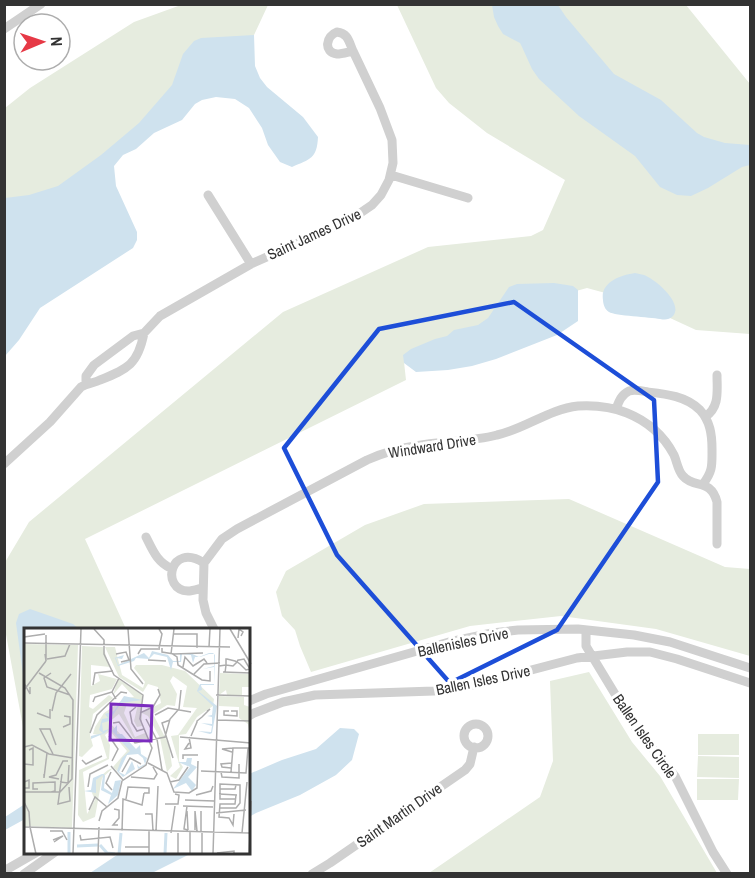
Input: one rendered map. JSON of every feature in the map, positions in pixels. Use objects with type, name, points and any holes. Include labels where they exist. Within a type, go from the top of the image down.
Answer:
[{"type":"street","points":[[4,29],[41,4]]},
{"type":"street","name":"Saint James Drive","points":[[4,464],[50,422],[81,387],[131,364],[139,354],[144,333],[160,316],[251,264],[361,214],[381,195],[391,175],[394,152],[392,140],[380,108],[353,51]]},
{"type":"street","points":[[391,175],[468,198]]},
{"type":"street","points":[[208,195],[251,264]]},
{"type":"street","name":"Saint James Drive","points":[[86,384],[86,376],[94,365],[133,336],[144,333]]},
{"type":"street","points":[[705,417],[714,409],[716,403],[717,375]]},
{"type":"street","points":[[616,409],[623,395],[634,390],[671,395],[687,400],[705,417],[711,433],[712,463],[710,475],[703,484],[712,490],[715,496],[717,544]]},
{"type":"street","name":"Windward Drive","points":[[204,563],[222,539],[237,529],[385,452],[417,445],[463,442],[500,435],[551,413],[577,406],[616,409],[651,427],[671,450],[684,478],[703,484]]},
{"type":"street","points":[[146,537],[156,558],[172,569]]},
{"type":"street","points":[[202,588],[187,591],[180,589],[172,581],[172,569],[178,560],[196,558],[204,563],[202,588],[211,628]]},
{"type":"street","name":"Ballenisles Drive","points":[[250,700],[467,637],[518,630],[612,632],[670,642],[750,668]]},
{"type":"street","name":"Ballen Isles Circle","points":[[586,630],[586,646],[635,727],[675,776],[713,852],[728,873]]},
{"type":"street","name":"Ballen Isles Drive","points":[[251,714],[284,702],[315,695],[450,690],[577,658],[627,652],[650,652],[750,682]]},
{"type":"street","name":"Saint Martin Drive","points":[[312,873],[465,770],[470,764],[474,747]]},
{"type":"street","points":[[4,871],[35,854]]},
{"type":"street","points":[[24,873],[52,854]]},
{"type":"highlighted area","points":[[514,302],[654,400],[658,482],[557,630],[450,683],[337,555],[284,448],[379,329]]},
{"type":"shaded area","points":[[181,5],[268,5],[254,35],[210,68],[104,170],[5,220],[5,108],[55,72],[72,72],[72,61],[134,22]]},
{"type":"shaded area","points":[[397,5],[686,5],[750,84],[750,334],[696,330],[631,300],[587,288],[514,308],[404,362],[406,380],[85,539],[126,628],[24,628],[24,733],[5,629],[4,564],[29,522],[283,312],[428,247],[531,236],[543,230],[565,180],[487,133],[449,103],[436,88]]},
{"type":"shaded area","points":[[569,499],[725,567],[750,569],[750,656],[656,629],[561,616],[470,626],[311,672],[295,630],[282,616],[276,592],[286,571],[365,525],[424,504]]},
{"type":"shaded area","points":[[589,672],[632,742],[660,776],[717,873],[429,873],[540,797],[553,761],[550,681]]},
{"type":"shaded area","points":[[698,734],[739,734],[739,755],[698,755]]},
{"type":"shaded area","points":[[698,756],[739,757],[739,778],[697,777]]},
{"type":"shaded area","points":[[697,779],[739,779],[738,800],[697,800]]},
{"type":"water","points":[[492,5],[558,5],[614,74],[661,100],[704,137],[725,143],[750,145],[750,165],[742,167],[691,196],[677,195],[660,187],[635,156],[579,116],[539,79],[520,43],[503,34],[494,17]]},
{"type":"water","points":[[254,35],[255,66],[260,78],[267,87],[303,117],[318,137],[314,154],[308,160],[292,167],[280,162],[268,145],[262,128],[249,108],[235,99],[216,97],[195,104],[182,120],[154,133],[136,149],[123,155],[114,166],[116,186],[137,232],[137,240],[133,248],[40,308],[19,340],[5,356],[5,198],[29,195],[58,186],[101,155],[139,123],[172,85],[183,54],[194,41],[201,38]]},
{"type":"water","points":[[635,273],[649,277],[667,292],[675,305],[673,316],[664,320],[606,310],[603,294],[608,284],[613,280]]},
{"type":"water","points":[[554,283],[573,286],[578,290],[578,321],[557,335],[472,366],[416,372],[404,363],[403,355],[411,349],[447,336],[454,330],[478,325],[488,318],[509,287],[517,284]]},
{"type":"water","points":[[30,609],[73,624],[78,628],[24,628],[24,682],[16,623],[19,614]]},
{"type":"water","points":[[340,728],[354,729],[359,734],[352,760],[336,775],[300,795],[250,816],[250,774],[316,749]]},
{"type":"water","points":[[24,805],[24,820],[5,830],[5,817]]},
{"type":"water","points":[[118,854],[190,854],[152,873],[90,873]]}]
